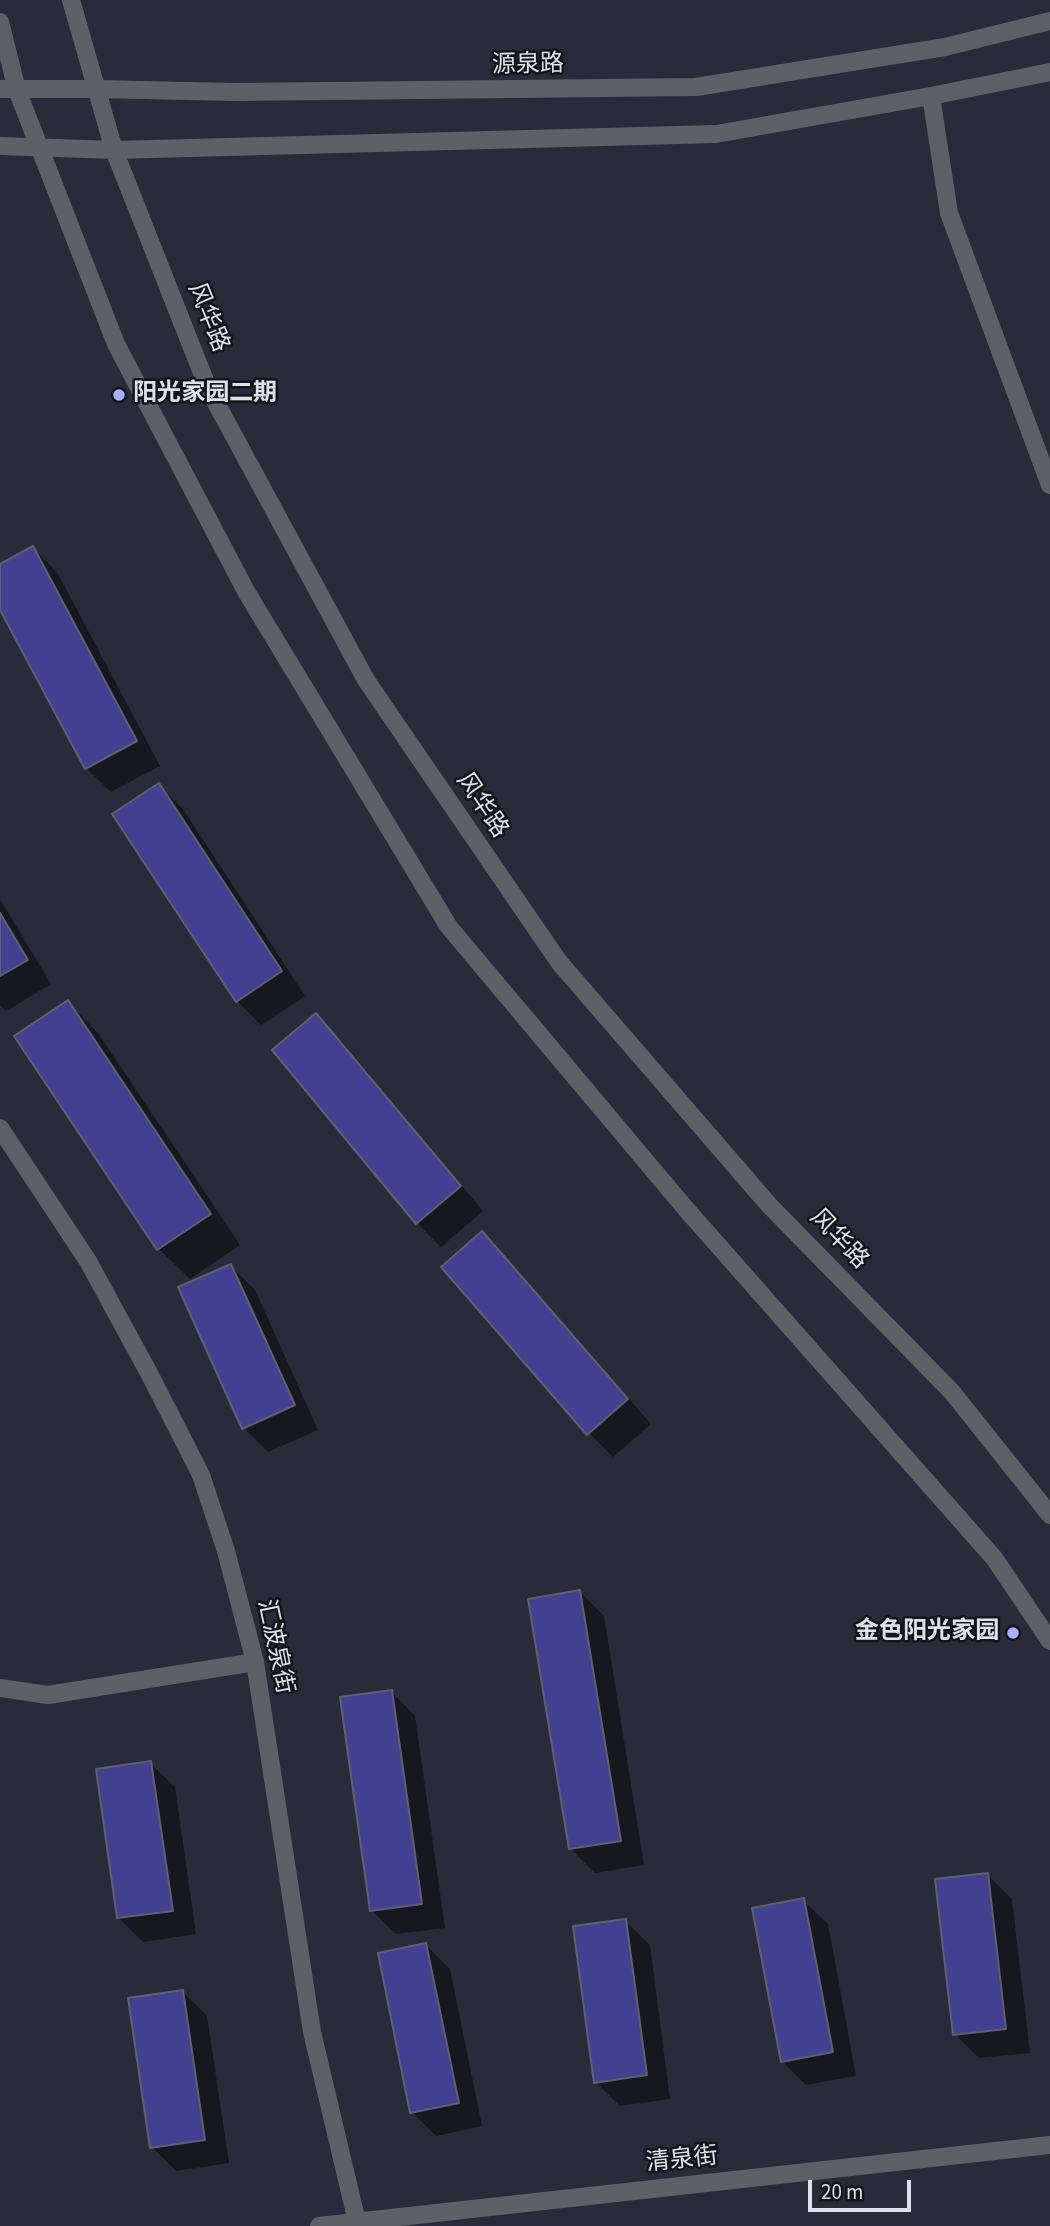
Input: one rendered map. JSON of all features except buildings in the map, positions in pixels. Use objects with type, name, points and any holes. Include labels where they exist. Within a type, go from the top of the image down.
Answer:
[{"type":"street","name":"风华路","points":[[71,0],[114,150],[208,388],[366,680],[551,951],[769,1205],[952,1392],[1050,1515]]},
{"type":"street","name":"源泉路","points":[[8,89],[249,92],[696,87],[945,47],[1050,21]]},
{"type":"street","points":[[0,22],[8,89],[39,148],[116,344],[247,593],[449,927],[686,1209],[994,1558],[1050,1641]]},
{"type":"street","points":[[0,146],[114,150],[716,134],[1050,72]]},
{"type":"street","points":[[931,96],[948,213],[1050,485]]},
{"type":"street","name":"汇波泉街","points":[[0,1128],[88,1261],[201,1475],[226,1551],[255,1662],[312,2032],[357,2223]]},
{"type":"street","points":[[0,1689],[48,1695],[255,1662]]},
{"type":"street","name":"清泉街","points":[[319,2226],[1050,2145]]},
{"type":"place","name":"阳光家园二期","points":[[119,395]]},
{"type":"place","name":"金色阳光家园","points":[[1013,1633]]}]
